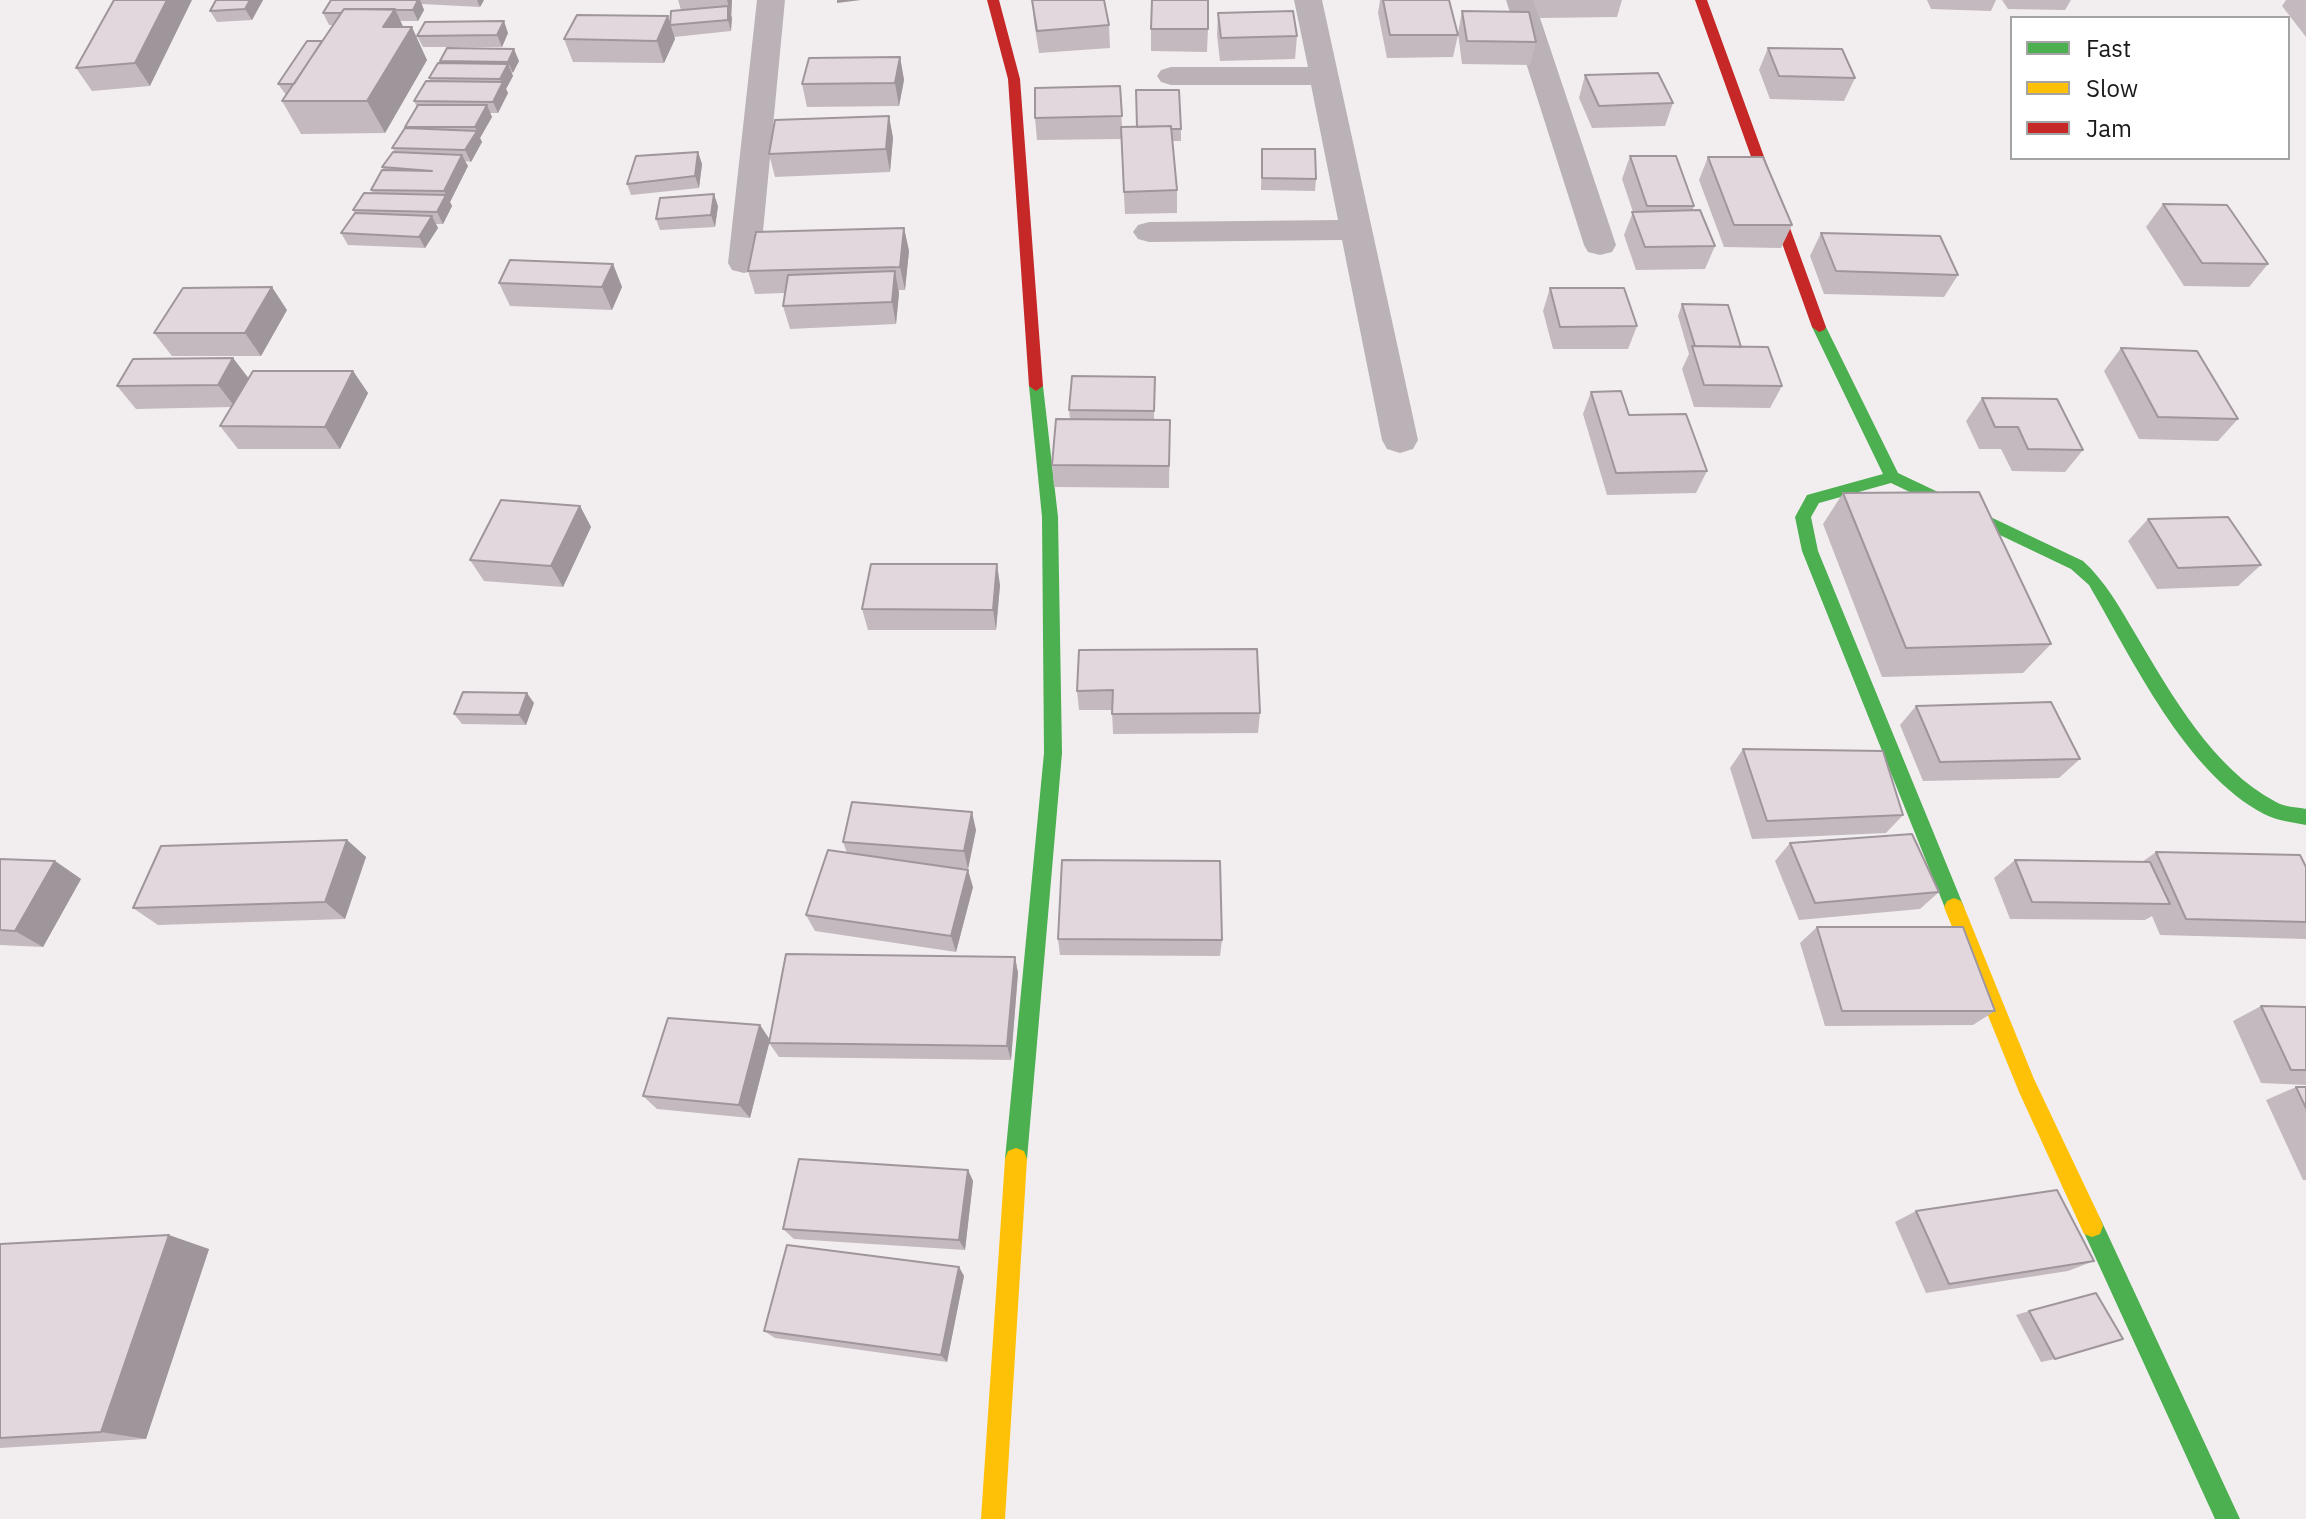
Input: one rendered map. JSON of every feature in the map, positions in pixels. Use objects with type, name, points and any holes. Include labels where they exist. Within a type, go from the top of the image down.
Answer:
[{"type":"street","points":[[744,263],[771,0]]},
{"type":"street","points":[[993,0],[1014,79],[1030,271],[1039,433],[1050,517],[1053,753],[1014,1184],[993,1519]]},
{"type":"street","points":[[1308,0],[1400,440]]},
{"type":"street","points":[[1520,0],[1600,245]]},
{"type":"street","points":[[1701,0],[1831,357],[1892,477],[2077,565],[2095,581],[2184,721],[2222,768],[2272,809],[2306,817]]},
{"type":"street","points":[[1171,76],[1324,76]]},
{"type":"street","points":[[1149,232],[1355,230]]},
{"type":"street","points":[[1892,477],[1813,499],[1804,507],[1800,518],[1810,551],[2026,1085],[2228,1519]]},
{"type":"building","points":[[114,0],[167,0],[135,63],[76,68]]},
{"type":"building","points":[[216,0],[250,0],[245,9],[210,11]]},
{"type":"building","points":[[331,0],[418,0],[413,10],[344,9],[341,13],[323,13]]},
{"type":"building","points":[[1032,0],[1104,0],[1109,25],[1037,31]]},
{"type":"building","points":[[1152,0],[1208,0],[1208,29],[1151,29]]},
{"type":"building","points":[[1383,0],[1449,0],[1458,35],[1390,35]]},
{"type":"building","points":[[728,6],[728,20],[670,25],[671,11]]},
{"type":"building","points":[[344,9],[395,9],[383,27],[412,27],[367,101],[282,101]]},
{"type":"building","points":[[1293,11],[1297,36],[1221,38],[1218,13]]},
{"type":"building","points":[[1462,11],[1529,12],[1536,42],[1467,41]]},
{"type":"building","points":[[577,15],[668,16],[657,41],[564,39]]},
{"type":"building","points":[[504,21],[497,35],[417,36],[425,22]]},
{"type":"building","points":[[307,41],[322,41],[294,84],[278,84]]},
{"type":"building","points":[[447,48],[514,49],[508,62],[440,61]]},
{"type":"building","points":[[1768,48],[1842,49],[1855,78],[1779,76]]},
{"type":"building","points":[[900,57],[895,83],[802,84],[809,58]]},
{"type":"building","points":[[438,63],[508,64],[500,79],[429,78]]},
{"type":"building","points":[[1658,73],[1673,103],[1599,106],[1585,75]]},
{"type":"building","points":[[426,81],[503,82],[493,102],[414,101]]},
{"type":"building","points":[[1120,86],[1122,116],[1035,118],[1035,88]]},
{"type":"building","points":[[1136,90],[1179,90],[1181,129],[1171,129],[1171,126],[1137,127]]},
{"type":"building","points":[[418,105],[487,105],[475,127],[405,127]]},
{"type":"building","points":[[889,116],[886,149],[769,154],[775,120]]},
{"type":"building","points":[[1171,126],[1177,190],[1124,192],[1121,127]]},
{"type":"building","points":[[405,128],[477,131],[465,150],[392,148]]},
{"type":"building","points":[[1262,149],[1315,149],[1316,179],[1262,178]]},
{"type":"building","points":[[393,152],[462,155],[444,191],[371,190],[382,170],[432,171],[382,167]]},
{"type":"building","points":[[698,152],[695,176],[627,184],[636,156]]},
{"type":"building","points":[[1630,156],[1676,156],[1694,206],[1647,206]]},
{"type":"building","points":[[1708,157],[1763,157],[1792,225],[1734,225]]},
{"type":"building","points":[[364,193],[446,195],[437,212],[353,210]]},
{"type":"building","points":[[714,194],[711,215],[656,219],[660,198]]},
{"type":"building","points":[[2163,204],[2227,205],[2268,264],[2202,263]]},
{"type":"building","points":[[1700,210],[1715,246],[1645,247],[1632,212]]},
{"type":"building","points":[[355,213],[432,216],[419,237],[341,233]]},
{"type":"building","points":[[904,228],[900,267],[748,271],[756,232]]},
{"type":"building","points":[[1821,233],[1940,236],[1958,275],[1836,271]]},
{"type":"building","points":[[510,260],[613,264],[602,287],[499,283]]},
{"type":"building","points":[[895,271],[892,302],[783,306],[788,275]]},
{"type":"building","points":[[272,287],[245,333],[154,333],[183,288]]},
{"type":"building","points":[[1550,288],[1624,288],[1637,326],[1560,327]]},
{"type":"building","points":[[1682,304],[1728,305],[1741,347],[1695,346]]},
{"type":"building","points":[[1692,346],[1768,347],[1782,386],[1704,385]]},
{"type":"building","points":[[2121,348],[2197,351],[2238,419],[2158,417]]},
{"type":"building","points":[[233,358],[218,385],[117,386],[133,359]]},
{"type":"building","points":[[253,371],[353,371],[325,427],[220,426]]},
{"type":"building","points":[[1072,376],[1155,377],[1154,411],[1069,410]]},
{"type":"building","points":[[1621,391],[1629,415],[1686,414],[1707,471],[1616,473],[1591,392]]},
{"type":"building","points":[[1982,398],[2057,399],[2083,450],[2028,449],[2018,427],[1995,427]]},
{"type":"building","points":[[1056,419],[1170,420],[1169,466],[1052,465]]},
{"type":"building","points":[[1979,492],[2051,644],[1906,648],[1843,493]]},
{"type":"building","points":[[501,500],[580,506],[551,566],[470,560]]},
{"type":"building","points":[[2228,517],[2261,565],[2178,568],[2148,519]]},
{"type":"building","points":[[871,564],[997,564],[993,610],[862,609]]},
{"type":"building","points":[[1257,649],[1260,713],[1112,714],[1113,690],[1077,691],[1079,650]]},
{"type":"building","points":[[463,692],[527,693],[519,715],[454,714]]},
{"type":"building","points":[[2051,702],[2080,759],[1940,762],[1916,706]]},
{"type":"building","points":[[1743,749],[1883,751],[1903,815],[1767,821]]},
{"type":"building","points":[[852,802],[972,812],[964,851],[843,842]]},
{"type":"building","points":[[1912,834],[1939,892],[1815,903],[1790,843]]},
{"type":"building","points":[[347,840],[325,902],[133,908],[161,846]]},
{"type":"building","points":[[828,850],[968,870],[951,936],[806,915]]},
{"type":"building","points":[[2156,852],[2300,855],[2306,867],[2306,922],[2186,919]]},
{"type":"building","points":[[0,859],[55,861],[15,931],[0,930]]},
{"type":"building","points":[[1062,860],[1220,861],[1222,940],[1058,939]]},
{"type":"building","points":[[2015,860],[2150,862],[2170,904],[2032,902]]},
{"type":"building","points":[[1817,927],[1963,927],[1995,1011],[1842,1011]]},
{"type":"building","points":[[786,954],[1015,957],[1007,1046],[769,1043]]},
{"type":"building","points":[[2261,1006],[2306,1007],[2306,1070],[2291,1070]]},
{"type":"building","points":[[668,1018],[760,1025],[739,1105],[643,1096]]},
{"type":"building","points":[[2296,1087],[2306,1087],[2306,1108]]},
{"type":"building","points":[[799,1159],[968,1170],[959,1240],[783,1229]]},
{"type":"building","points":[[2057,1190],[2094,1261],[1949,1284],[1916,1211]]},
{"type":"building","points":[[169,1235],[101,1432],[0,1438],[0,1244]]},
{"type":"building","points":[[787,1245],[959,1267],[941,1355],[764,1331]]},
{"type":"building","points":[[2096,1293],[2123,1339],[2055,1359],[2029,1311]]},
{"type":"traffic: fast","points":[[1819,327],[1892,477],[2077,565],[2095,581],[2171,706],[2218,766],[2243,790],[2270,808],[2306,817]]},
{"type":"traffic: fast","points":[[1016,1159],[1053,753],[1050,517],[1036,386]]},
{"type":"traffic: fast","points":[[1892,477],[1813,499],[1803,517],[1810,551],[1954,907]]},
{"type":"traffic: fast","points":[[2092,1226],[2228,1519]]},
{"type":"traffic: slow","points":[[1954,907],[2026,1085],[2092,1226]]},
{"type":"traffic: slow","points":[[993,1519],[1016,1159]]},
{"type":"traffic: jam","points":[[993,0],[1014,79],[1036,386]]},
{"type":"traffic: jam","points":[[1701,0],[1819,327]]}]
